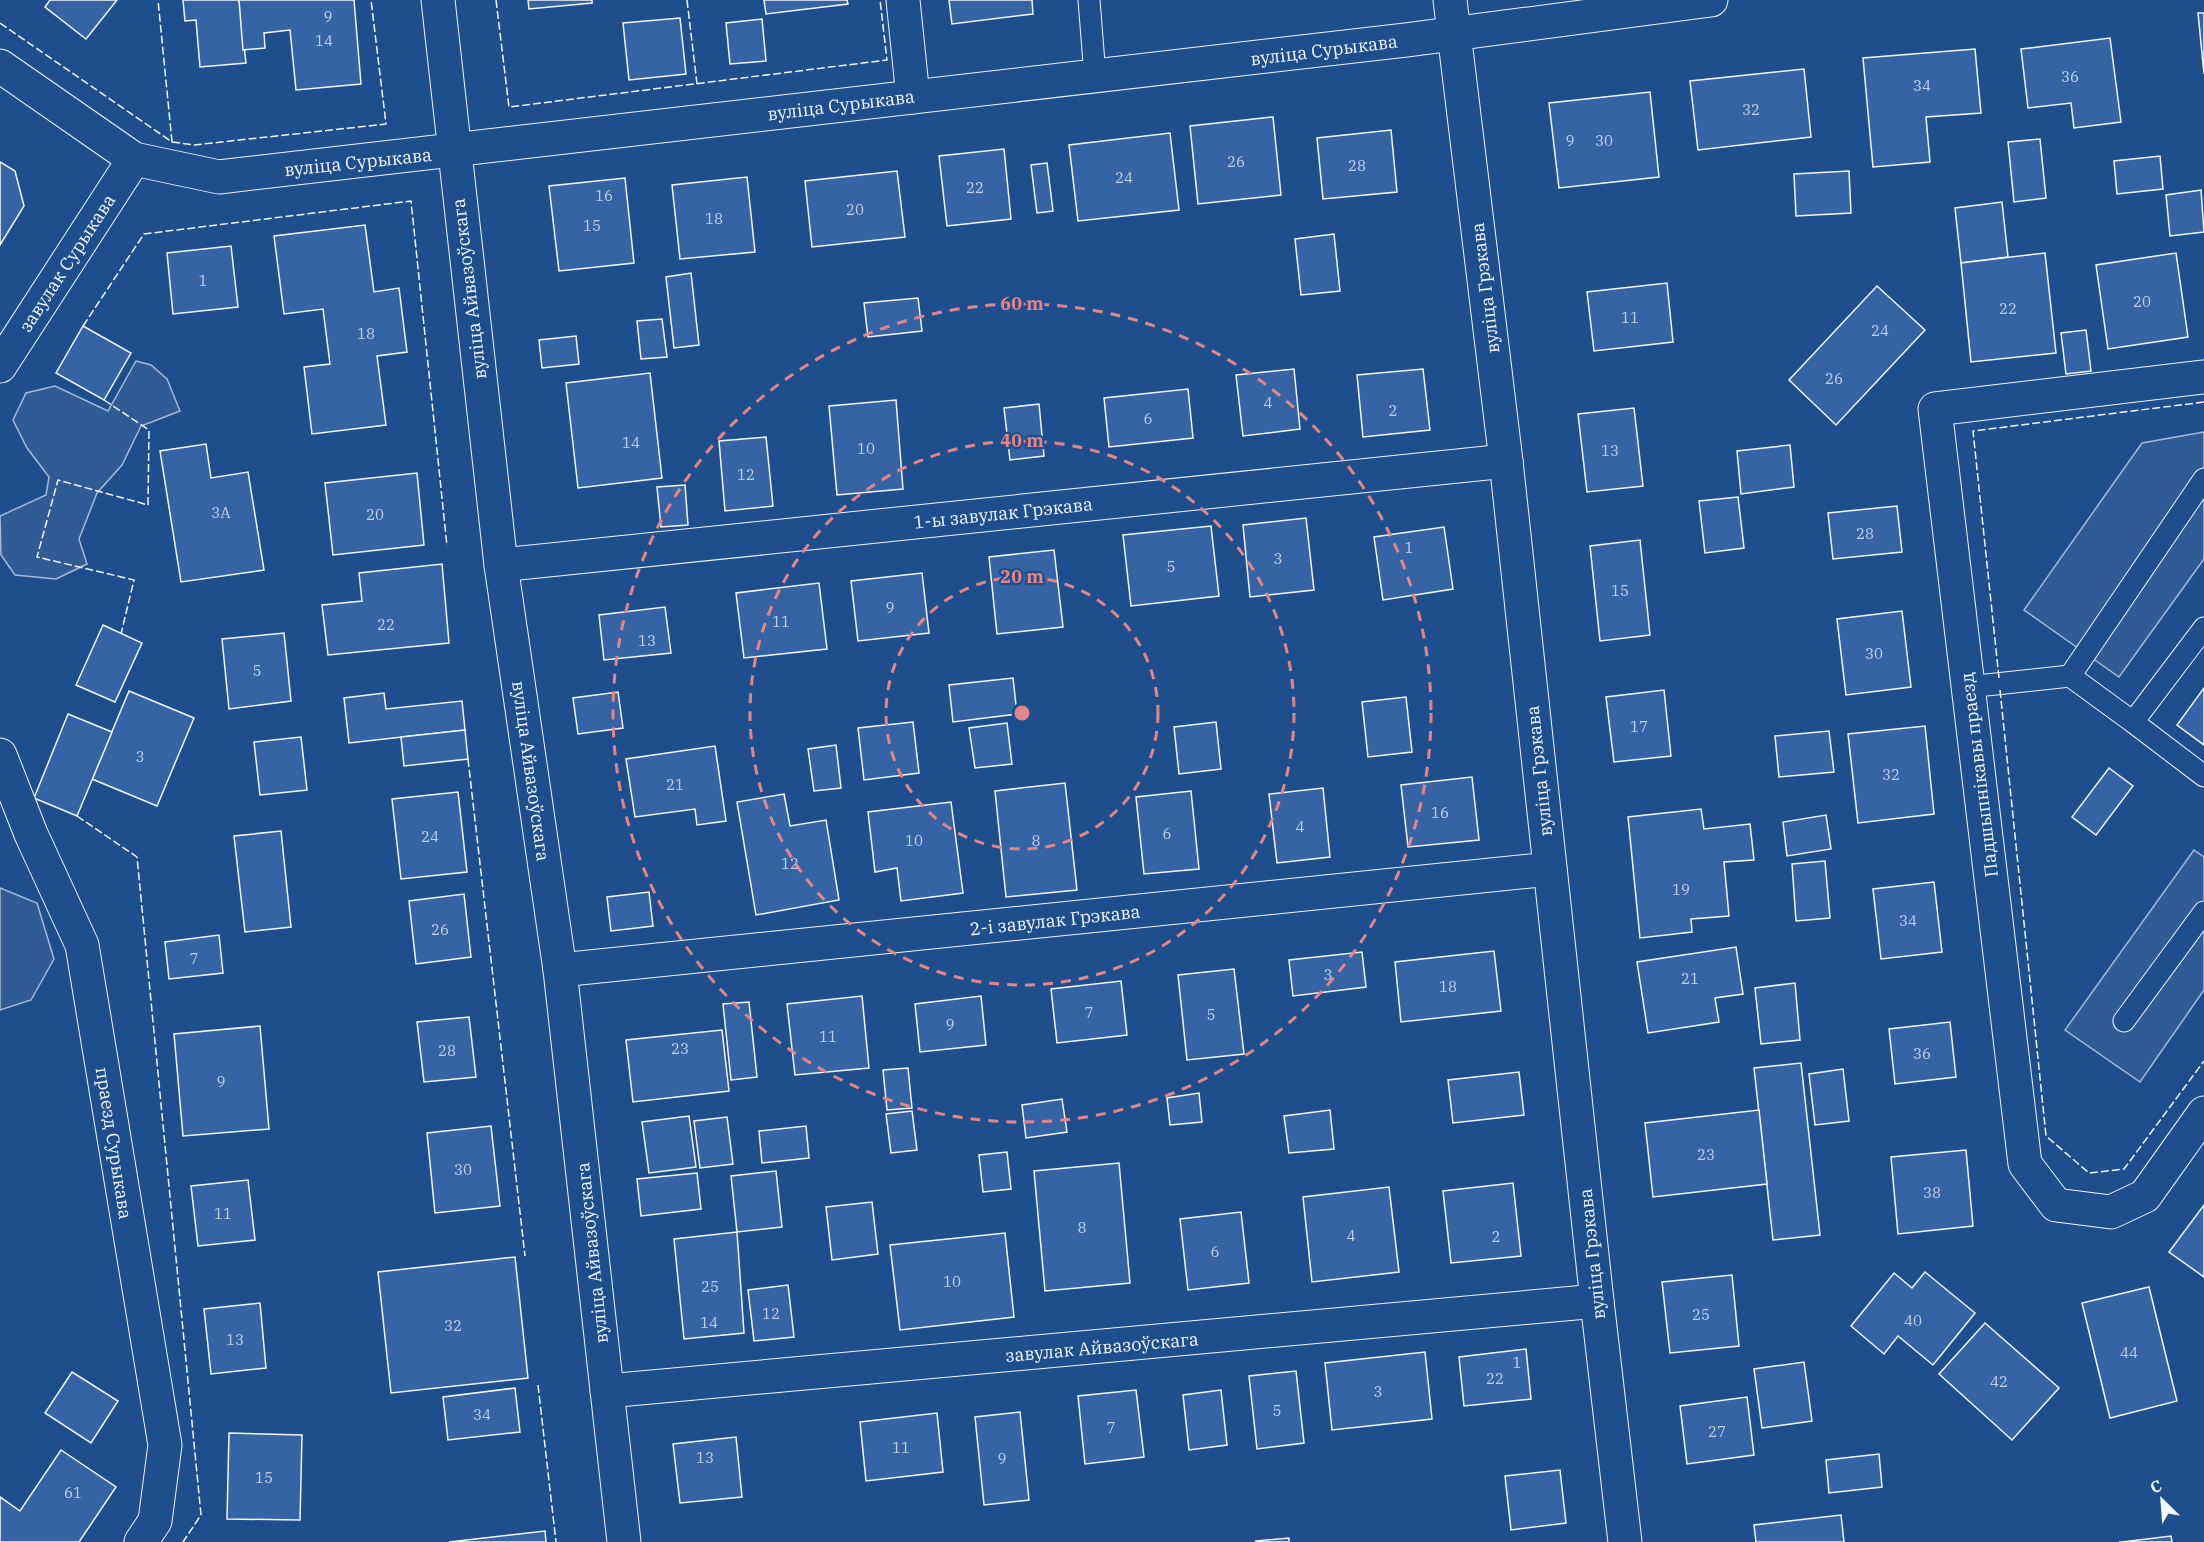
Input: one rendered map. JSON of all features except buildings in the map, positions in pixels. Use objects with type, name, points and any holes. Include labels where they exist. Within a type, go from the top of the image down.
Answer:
[{"type":"street","name":"вуліца Айвазоўскага","points":[[438,0],[501,565],[560,970],[624,1542]]},
{"type":"street","points":[[903,0],[913,97]]},
{"type":"street","name":"вуліца Грэкава","points":[[1450,0],[1506,461],[1625,1542]]},
{"type":"street","name":"вуліца Сурыкава","points":[[0,66],[134,159],[219,177],[1454,34],[1711,0]]},
{"type":"street","name":"завулак Сурыкава","points":[[0,366],[134,159]]},
{"type":"street","name":"Падшыпнікавы праезд","points":[[2204,378],[1935,409],[2025,1164],[2055,1205],[2111,1212],[2145,1196],[2204,1113]]},
{"type":"street","name":"1-ы завулак Грэкава","points":[[501,565],[1506,461]]},
{"type":"street","name":"праезд Сурыкава","points":[[0,755],[31,834],[82,945],[165,1445],[155,1521],[141,1542]]},
{"type":"street","name":"2-і завулак Грэкава","points":[[560,970],[1550,869]]},
{"type":"street","name":"завулак Айвазоўскага","points":[[607,1391],[1597,1301]]},
{"type":"lane","points":[[1089,0],[1095,76]]},
{"type":"lane","points":[[2070,676],[2204,479]]},
{"type":"lane","points":[[2133,722],[2204,627]]},
{"type":"lane","points":[[1968,687],[2070,676],[2204,776]]},
{"type":"lane","points":[[2124,1022],[2204,912]]},
{"type":"shaded area","points":[[136,361],[151,365],[167,379],[180,411],[141,426],[122,465],[97,493],[79,539],[87,564],[56,579],[15,575],[1,555],[0,516],[46,495],[49,477],[27,448],[13,420],[26,393],[55,386],[108,411]]},
{"type":"shaded area","points":[[2204,432],[2204,559],[2119,677],[2024,610],[2142,443]]},
{"type":"shaded area","points":[[2194,850],[2204,857],[2204,990],[2140,1082],[2065,1030]]},
{"type":"shaded area","points":[[0,888],[37,903],[54,959],[31,1000],[0,1010]]},
{"type":"fence","points":[[0,23],[172,142],[158,0]]},
{"type":"fence","points":[[172,142],[194,145],[386,124],[371,0]]},
{"type":"fence","points":[[496,0],[509,107],[887,60],[880,0]]},
{"type":"fence","points":[[687,0],[697,84]]},
{"type":"fence","points":[[83,326],[144,234],[411,201],[447,546]]},
{"type":"fence","points":[[104,400],[149,430],[148,505],[58,480],[37,557],[134,580],[121,634]]},
{"type":"fence","points":[[1999,678],[1973,431],[2204,402]]},
{"type":"fence","points":[[2000,690],[2046,1136],[2089,1173],[2124,1169],[2204,1061]]},
{"type":"fence","points":[[468,759],[525,1256]]},
{"type":"fence","points":[[77,816],[137,857],[201,1515],[183,1542]]},
{"type":"fence","points":[[538,1385],[556,1542]]}]
